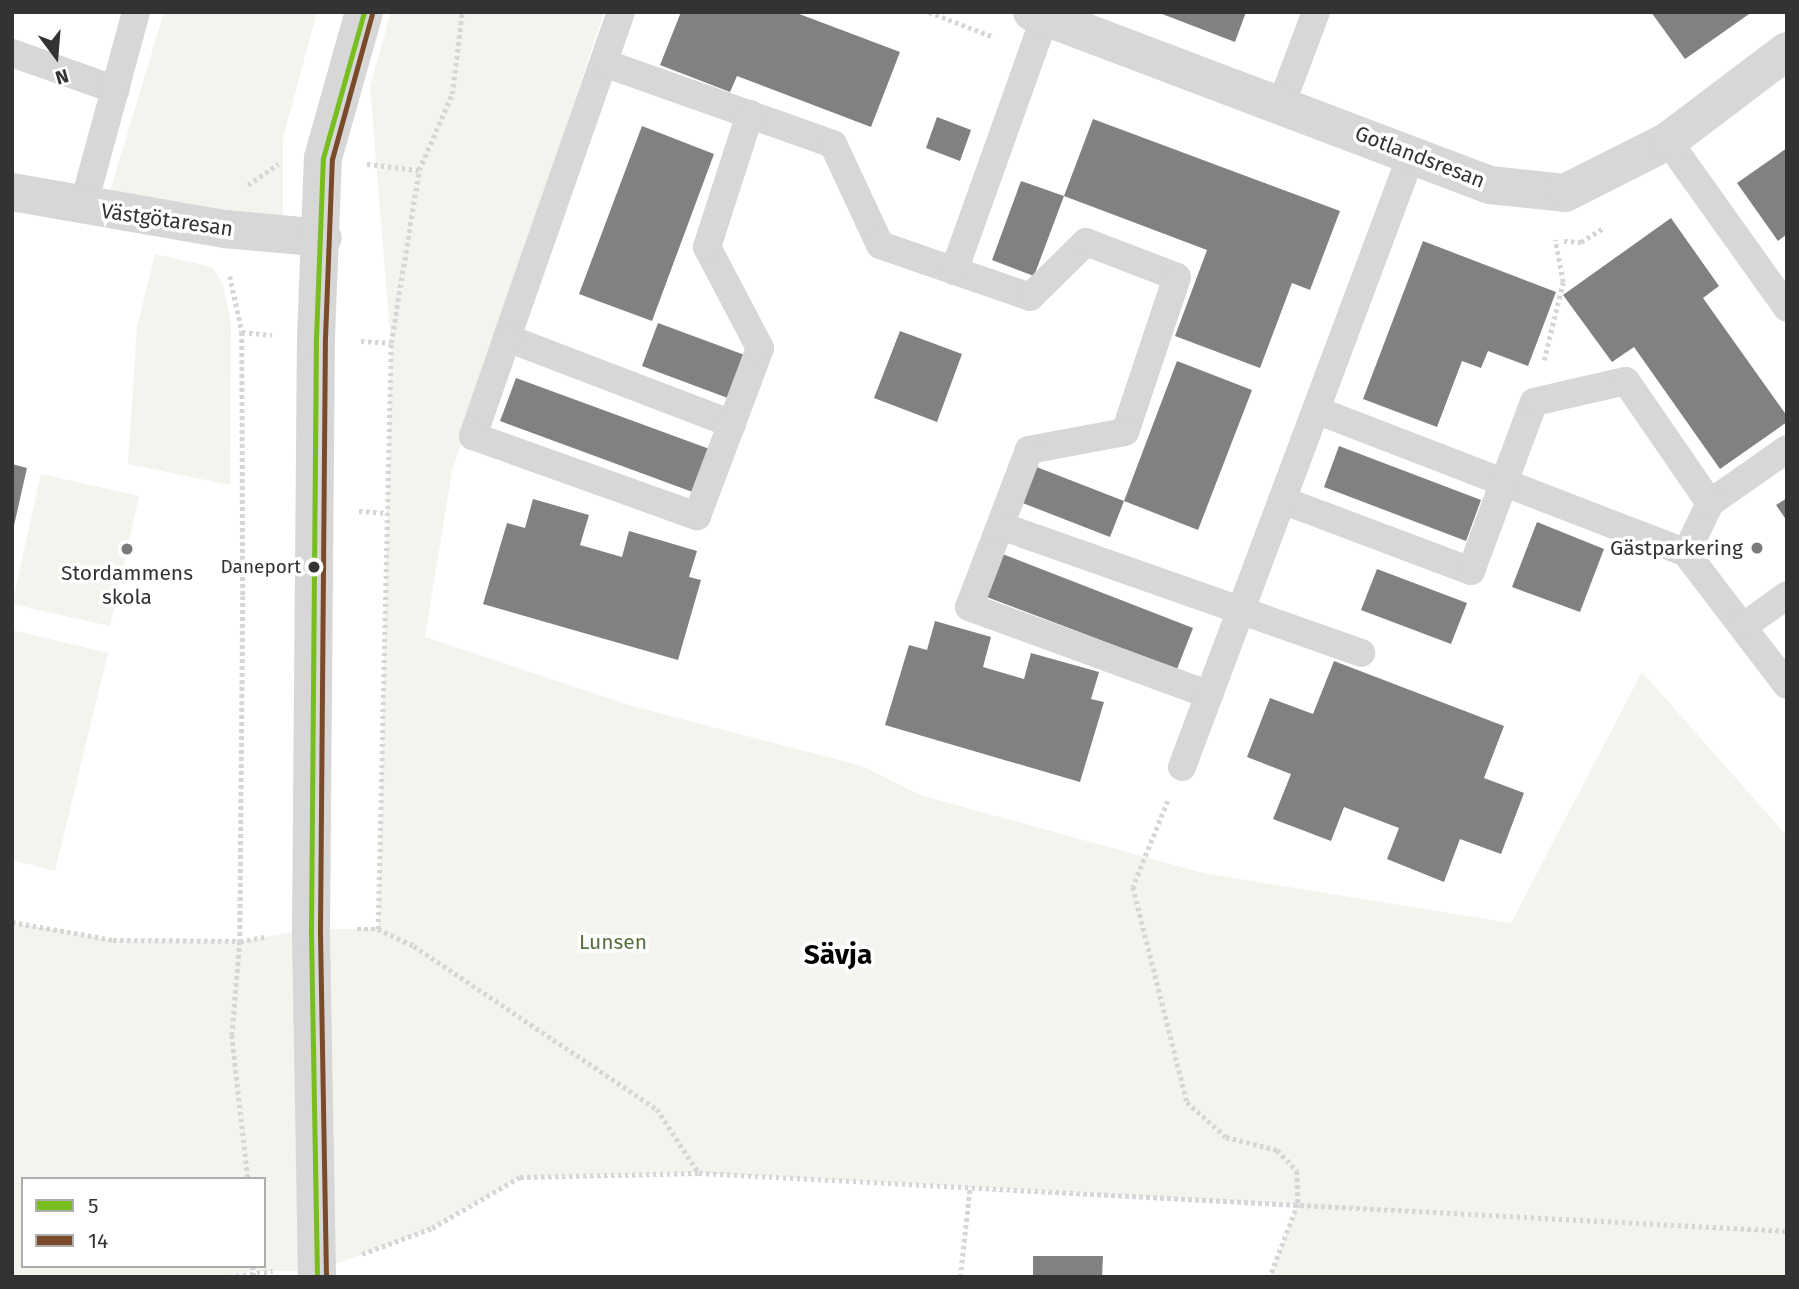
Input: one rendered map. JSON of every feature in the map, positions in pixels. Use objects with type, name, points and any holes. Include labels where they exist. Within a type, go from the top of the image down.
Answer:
[{"type":"street","points":[[317,1274],[311,929],[316,338],[323,237],[323,158],[364,12]]},
{"type":"street","name":"Gotlandsresan","points":[[1039,15],[1412,153],[1490,185],[1565,192],[1668,141],[1787,51]]},
{"type":"street","name":"Västgötaresan","points":[[12,192],[83,207],[225,229],[323,237]]},
{"type":"lane","points":[[83,207],[136,12]]},
{"type":"lane","points":[[621,12],[473,436],[697,516],[760,348],[707,247],[750,114]]},
{"type":"lane","points":[[1281,105],[1316,12]]},
{"type":"lane","points":[[954,271],[1039,15]]},
{"type":"lane","points":[[12,53],[116,90]]},
{"type":"lane","points":[[604,63],[833,144],[880,245],[1030,297],[1086,242],[1177,277],[1125,432],[1029,450],[969,607],[1209,695]]},
{"type":"lane","points":[[1668,141],[1787,308]]},
{"type":"lane","points":[[1182,767],[1412,153]]},
{"type":"lane","points":[[507,338],[732,424]]},
{"type":"lane","points":[[1282,500],[1471,571],[1534,402],[1626,381],[1710,503]]},
{"type":"lane","points":[[1316,410],[1686,553],[1787,685]]},
{"type":"lane","points":[[1686,553],[1710,503],[1787,449]]},
{"type":"lane","points":[[1001,526],[1361,653]]},
{"type":"lane","points":[[1744,626],[1787,595]]},
{"type":"path","points":[[379,929],[391,343],[419,170],[452,94],[462,12]]},
{"type":"path","points":[[248,1177],[232,1035],[240,941],[242,332],[226,258],[225,229],[234,194],[279,163],[323,158],[419,170]]},
{"type":"path","points":[[1534,402],[1563,282],[1555,240]]},
{"type":"path","points":[[351,510],[388,513]]},
{"type":"path","points":[[1182,767],[1133,887],[1187,1102],[1226,1137],[1276,1150],[1297,1171],[1298,1204],[1270,1277]]},
{"type":"path","points":[[12,922],[113,940],[240,941],[311,929],[379,929],[414,946],[657,1109],[699,1173]]},
{"type":"path","points":[[317,1274],[432,1228],[520,1177],[699,1173],[1787,1231]]},
{"type":"path","points":[[960,1277],[970,1187]]},
{"type":"green space","points":[[164,12],[317,12],[283,138],[283,218],[104,211]]},
{"type":"green space","name":"Lunsen","points":[[391,12],[604,12],[452,471],[425,637],[632,706],[862,766],[920,795],[1203,873],[1511,923],[1642,672],[1787,836],[1787,1277],[1270,1277],[1298,1204],[699,1173],[520,1177],[432,1228],[317,1271],[253,1271],[229,1277],[12,1277],[12,922],[114,940],[240,941],[311,929],[378,929],[391,343],[370,87]]},
{"type":"green space","points":[[155,254],[212,267],[223,284],[231,324],[230,485],[128,464],[137,327]]},
{"type":"green space","points":[[41,474],[139,496],[110,626],[12,604]]},
{"type":"green space","points":[[12,630],[108,653],[55,871],[12,860]]},
{"type":"building","points":[[681,12],[794,12],[900,52],[871,127],[737,76],[730,92],[660,65]]},
{"type":"building","points":[[1157,12],[1246,12],[1235,42]]},
{"type":"building","points":[[1651,12],[1752,12],[1685,59]]},
{"type":"building","points":[[937,117],[971,130],[960,161],[926,148]]},
{"type":"building","points":[[1093,119],[1340,211],[1310,290],[1292,283],[1260,368],[1175,336],[1207,250],[1064,196]]},
{"type":"building","points":[[642,126],[714,154],[652,321],[579,294]]},
{"type":"building","points":[[1787,148],[1787,234],[1778,241],[1737,183]]},
{"type":"building","points":[[1021,181],[1064,196],[1034,276],[992,260]]},
{"type":"building","points":[[1671,218],[1719,286],[1703,298],[1787,416],[1787,422],[1720,469],[1634,347],[1612,362],[1563,295]]},
{"type":"building","points":[[1423,241],[1556,292],[1528,366],[1488,351],[1481,368],[1462,361],[1437,427],[1363,399]]},
{"type":"building","points":[[658,323],[750,357],[733,400],[642,366]]},
{"type":"building","points":[[900,331],[962,354],[937,422],[874,398]]},
{"type":"building","points":[[1177,361],[1252,390],[1198,530],[1124,501]]},
{"type":"building","points":[[516,378],[715,451],[698,494],[500,421]]},
{"type":"building","points":[[1339,446],[1481,500],[1466,541],[1324,487]]},
{"type":"building","points":[[12,464],[27,468],[13,530],[12,530]]},
{"type":"building","points":[[1034,466],[1124,501],[1110,537],[1020,502]]},
{"type":"building","points":[[1787,498],[1787,521],[1776,505]]},
{"type":"building","points":[[533,499],[589,515],[580,545],[622,557],[629,531],[697,551],[689,577],[701,580],[678,660],[483,604],[507,523],[525,528]]},
{"type":"building","points":[[1537,522],[1604,549],[1580,612],[1512,587]]},
{"type":"building","points":[[1000,553],[1193,628],[1177,669],[984,596]]},
{"type":"building","points":[[1377,569],[1467,603],[1451,644],[1361,610]]},
{"type":"building","points":[[935,621],[991,637],[983,667],[1024,679],[1031,653],[1099,672],[1091,699],[1104,702],[1080,782],[885,725],[909,645],[927,650]]},
{"type":"building","points":[[1334,661],[1504,726],[1484,778],[1524,793],[1501,854],[1460,839],[1444,882],[1387,859],[1399,828],[1344,807],[1331,841],[1273,819],[1291,774],[1247,757],[1270,698],[1313,714]]},
{"type":"building","points":[[1033,1256],[1103,1256],[1102,1277],[1033,1277]]},
{"type":"transit line","name":"5","points":[[317,1277],[311,929],[316,338],[323,158],[364,12]]},
{"type":"transit line","name":"14","points":[[326,1277],[320,929],[325,338],[332,159],[372,14]]},
{"type":"place","name":"Gästparkering","points":[[1757,548]]},
{"type":"place","name":"Stordammens skola","points":[[127,549]]},
{"type":"place","name":"Daneport","points":[[314,567]]},
{"type":"district","name":"Sävja","points":[[838,955]]}]
